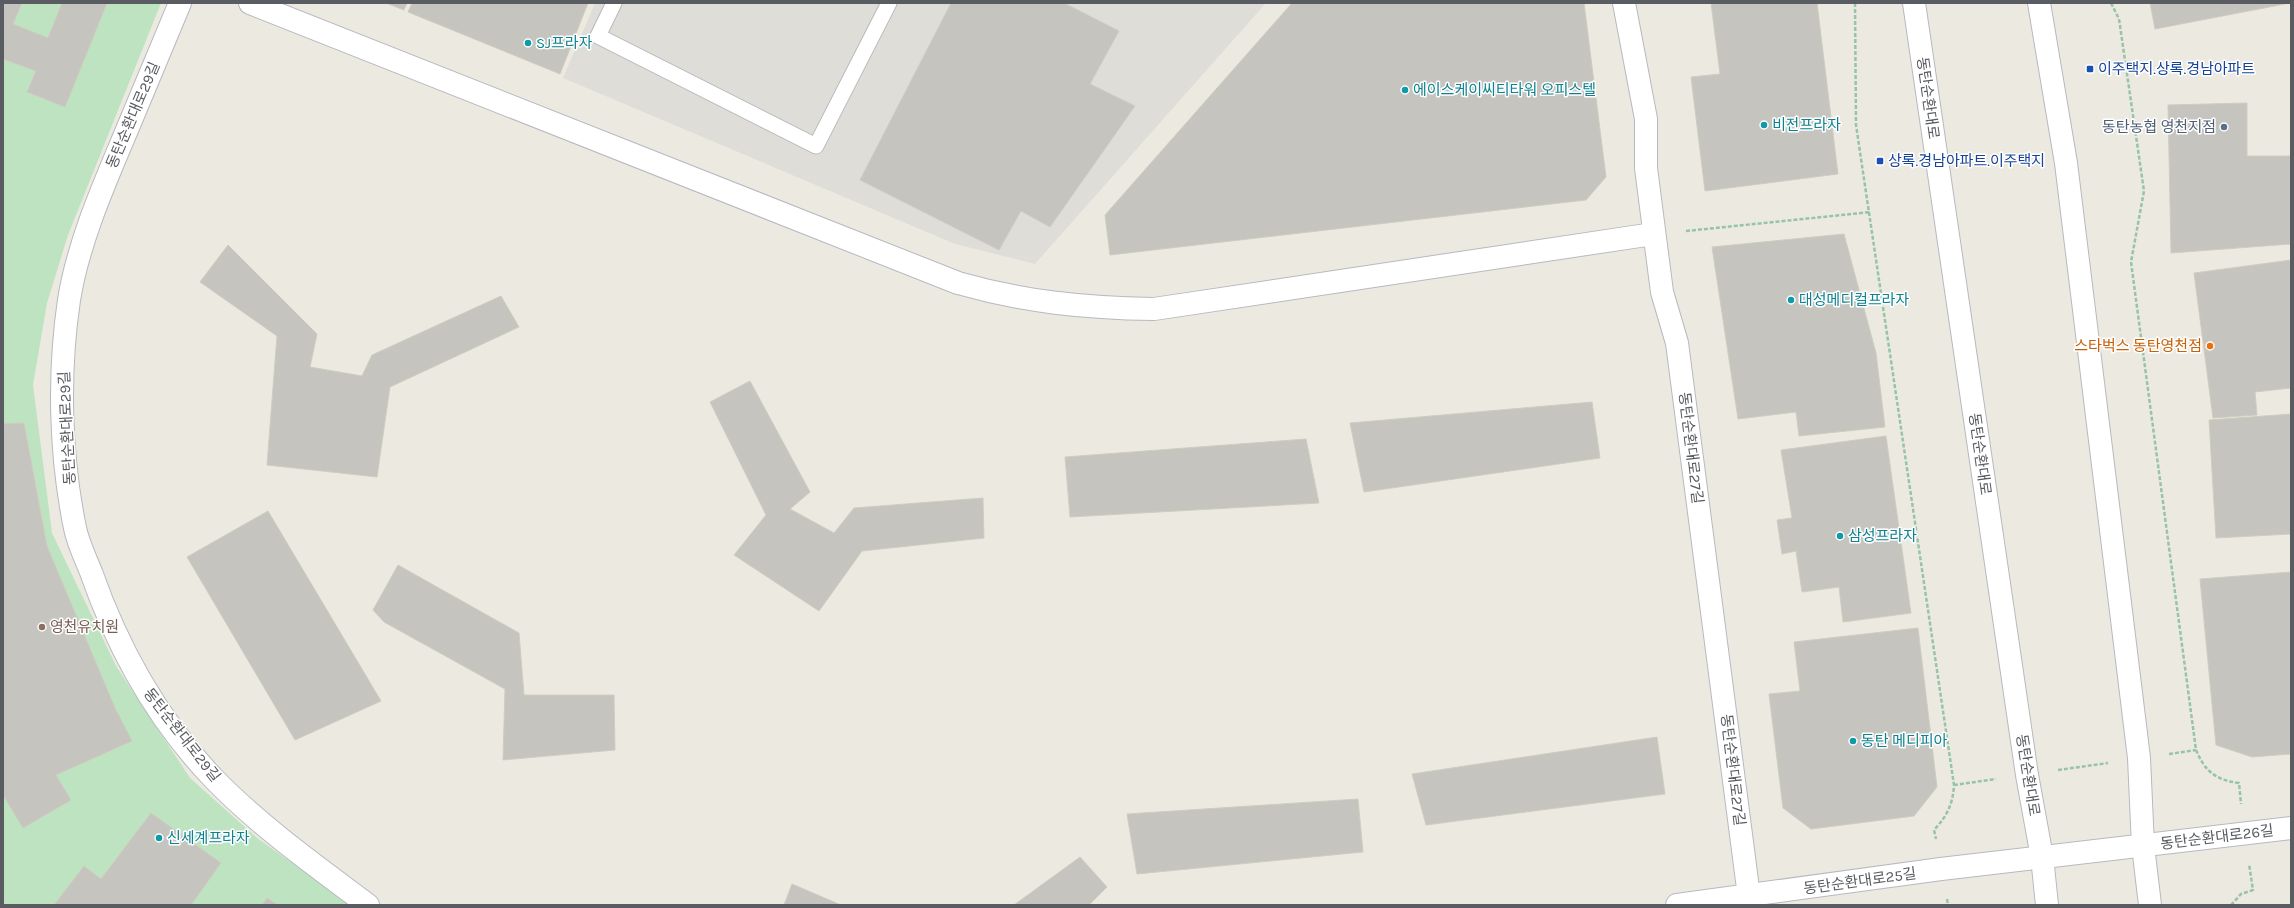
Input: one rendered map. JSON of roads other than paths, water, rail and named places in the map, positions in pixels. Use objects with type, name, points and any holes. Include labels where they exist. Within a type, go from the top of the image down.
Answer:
[{"type":"street","name":"동탄순환대로29길","points":[[180,3],[107,176],[85,238],[70,299],[64,352],[63,406],[66,466],[76,530],[106,614],[123,651],[143,686],[178,736],[215,780],[266,826],[368,905]]},
{"type":"street","points":[[250,3],[958,283],[1003,296],[1096,308],[1154,309],[1653,234]]},
{"type":"street","name":"동탄순환대로27길","points":[[1624,3],[1646,119],[1646,168],[1653,234],[1662,292],[1677,343],[1749,896]]},
{"type":"street","name":"동탄순환대로","points":[[1914,3],[2027,774],[2042,857],[2047,905]]},
{"type":"street","points":[[2039,3],[2066,163],[2139,758],[2143,846],[2150,905]]},
{"type":"street","name":"동탄순환대로26길","points":[[2042,857],[2291,828]]},
{"type":"street","name":"동탄순환대로25길","points":[[1677,905],[2042,857]]},
{"type":"lane","points":[[614,3],[598,36],[816,146],[889,3]]},
{"type":"place","name":"SJ프라자","points":[[528,43]]},
{"type":"place","name":"이주택지.상록.경남아파트","points":[[2090,69]]},
{"type":"place","name":"에이스케이씨티타워 오피스텔","points":[[1405,90]]},
{"type":"place","name":"비전프라자","points":[[1764,125]]},
{"type":"place","name":"동탄농협 영천지점","points":[[2224,127]]},
{"type":"place","name":"상록.경남아파트.이주택지","points":[[1880,161]]},
{"type":"place","name":"대성메디컬프라자","points":[[1791,300]]},
{"type":"place","name":"스타벅스 동탄영천점","points":[[2210,346]]},
{"type":"place","name":"삼성프라자","points":[[1840,536]]},
{"type":"place","name":"영천유치원","points":[[42,627]]},
{"type":"place","name":"동탄 메디피아","points":[[1853,741]]},
{"type":"place","name":"신세계프라자","points":[[159,838]]}]
